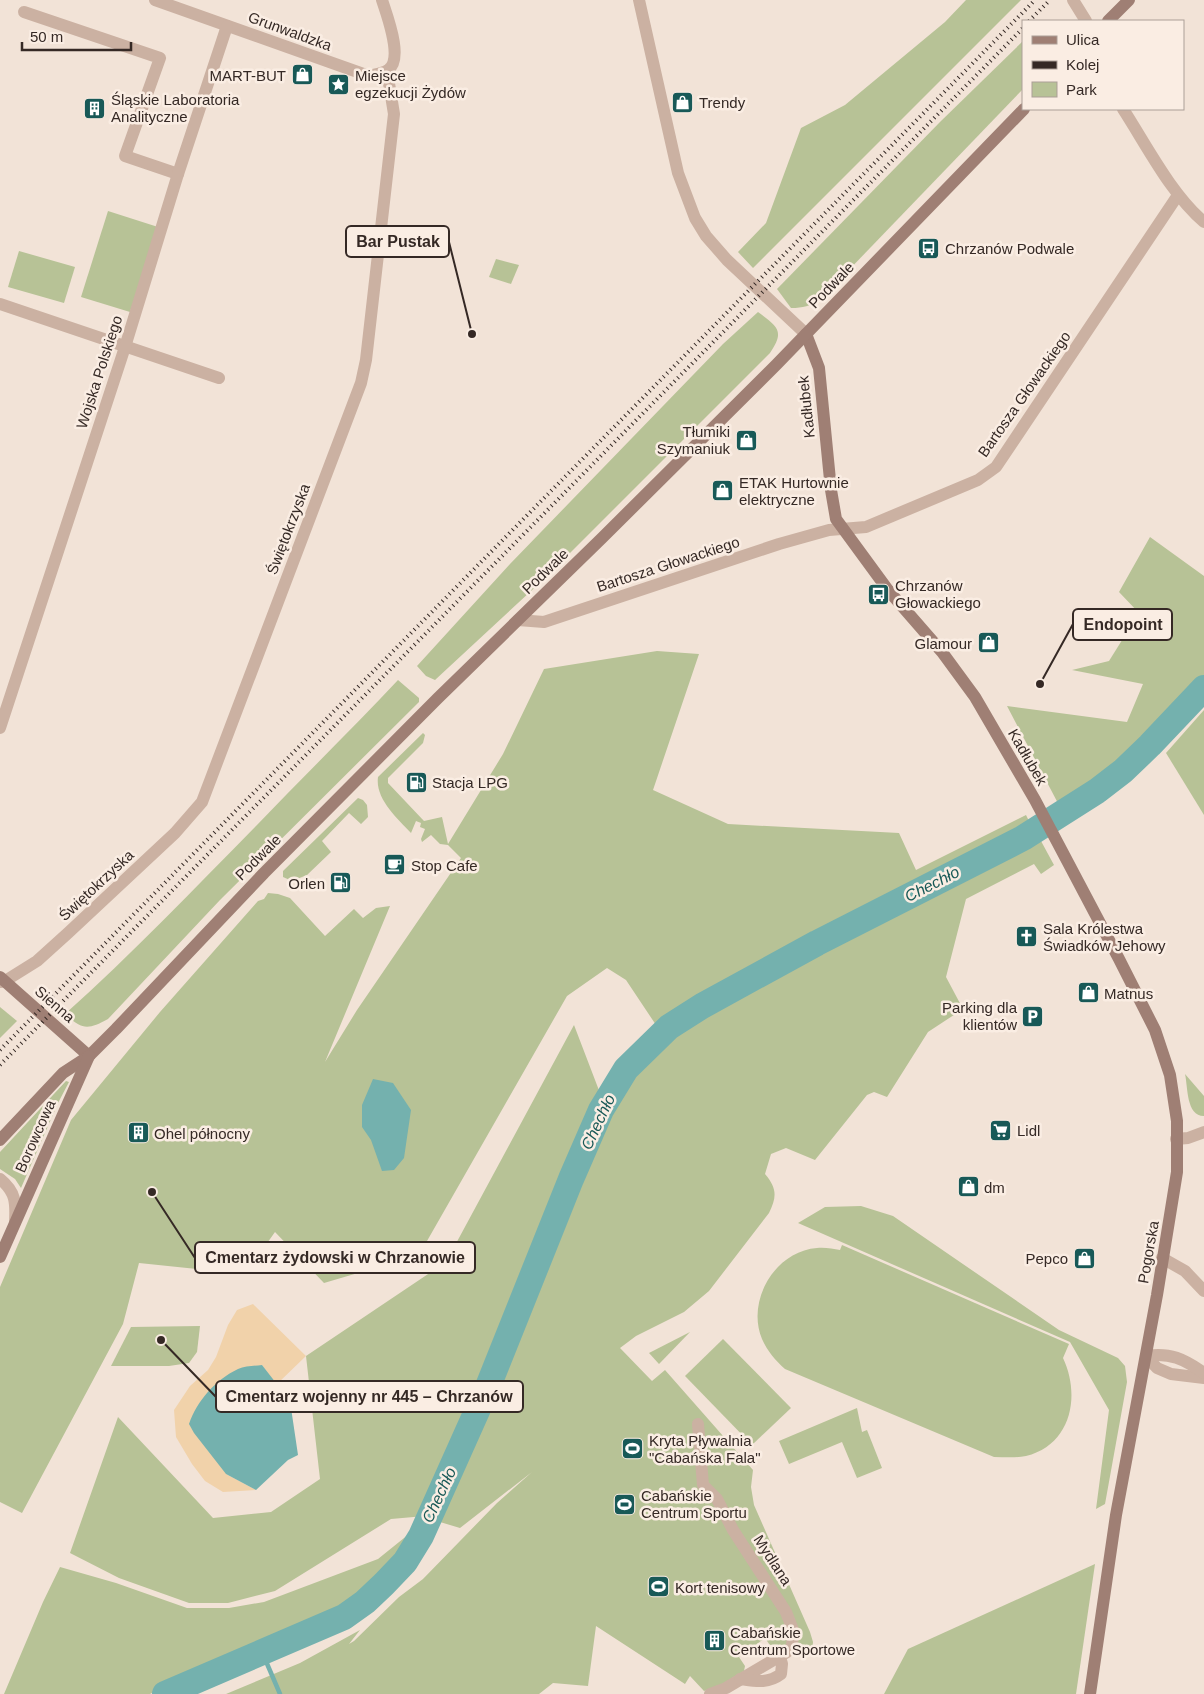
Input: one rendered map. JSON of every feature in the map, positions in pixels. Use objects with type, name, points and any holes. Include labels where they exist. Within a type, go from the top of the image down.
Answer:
[{"type":"street","name":"Grunwaldzka","points":[[155,0],[369,76],[387,71]]},
{"type":"street","name":"Świętokrzyska","points":[[2,980],[37,961],[175,833],[202,802],[361,384],[366,360],[394,114],[387,71],[395,58],[393,38],[382,0]]},
{"type":"street","name":"Kadłubek","points":[[639,0],[678,173],[696,218],[706,236],[727,260],[806,334],[819,368],[836,519],[888,590],[975,697],[1035,800],[1054,837]]},
{"type":"street","points":[[1073,0],[1085,20]]},
{"type":"street","points":[[1109,20],[1129,0]]},
{"type":"street","points":[[24,12],[160,58],[125,156],[178,174]]},
{"type":"street","name":"Wojska Polskiego","points":[[0,728],[227,26]]},
{"type":"street","name":"Podwale","points":[[89,1056],[264,873],[806,334],[1023,110]]},
{"type":"street","points":[[1124,110],[1178,195],[1192,212],[1204,222]]},
{"type":"street","name":"Bartosza Głowackiego","points":[[518,620],[544,622],[779,544],[829,530],[866,527],[978,480],[996,467],[1178,195]]},
{"type":"street","points":[[0,304],[219,378]]},
{"type":"street","name":"Pogorska","points":[[1054,837],[1154,1030],[1170,1075],[1177,1121],[1177,1172],[1171,1212],[1116,1515],[1090,1694]]},
{"type":"street","name":"Sienna","points":[[2,980],[89,1056]]},
{"type":"street","points":[[0,1140],[63,1073],[89,1056]]},
{"type":"street","name":"Borowcowa","points":[[0,1257],[3,1244],[15,1222],[89,1056]]},
{"type":"street","points":[[1176,1139],[1188,1138],[1204,1132]]},
{"type":"street","points":[[0,1179],[8,1186],[16,1201],[15,1222]]},
{"type":"street","points":[[1162,1258],[1185,1271],[1204,1291]]},
{"type":"street","points":[[1146,1356],[1160,1353],[1174,1356],[1204,1373]]},
{"type":"street","points":[[1146,1356],[1157,1368],[1171,1374],[1204,1378]]},
{"type":"street","name":"Mydlana","points":[[698,1424],[703,1484],[717,1499],[733,1530],[786,1612],[793,1630],[792,1646],[780,1657],[782,1664],[781,1674],[774,1679],[759,1682],[740,1679],[726,1688],[710,1694]]},
{"type":"green space","points":[[966,0],[1021,0],[753,268],[738,252],[766,223],[801,128],[845,105],[945,22]]},
{"type":"green space","points":[[1022,42],[1022,90],[820,300],[799,308],[791,308],[777,289],[940,122]]},
{"type":"green space","points":[[108,211],[158,227],[130,312],[81,297]]},
{"type":"green space","points":[[19,251],[75,267],[64,303],[8,287]]},
{"type":"green space","points":[[496,259],[519,265],[511,284],[489,277]]},
{"type":"green space","points":[[758,312],[775,326],[777,330],[775,346],[770,353],[544,579],[435,680],[426,676],[417,666],[510,564],[723,344]]},
{"type":"green space","points":[[1150,537],[1204,576],[1204,681],[1150,738],[1103,782],[1061,809],[1007,706],[1127,722],[1143,684],[1072,670],[1109,661],[1139,613],[1119,592]]},
{"type":"green space","points":[[657,651],[699,654],[653,790],[728,824],[899,833],[916,870],[1026,815],[1031,825],[988,851],[687,1002],[656,1025],[626,980],[607,968],[567,996],[419,1255],[324,1283],[275,1232],[245,1274],[139,1263],[123,1324],[22,1513],[0,1502],[0,1287],[71,1120],[160,1012],[258,901],[264,899],[268,893],[290,898],[325,936],[354,909],[363,918],[376,908],[390,906],[325,1062],[357,1010],[461,858],[448,845],[440,844],[431,835],[422,842],[421,839],[425,829],[420,827],[421,823],[416,821],[411,833],[383,800],[378,785],[378,777],[423,733],[425,735],[423,743],[388,778],[388,783],[424,821],[442,817],[448,844],[503,754],[544,669]]},
{"type":"green space","points":[[398,680],[419,698],[419,702],[220,900],[108,1019],[85,1027],[76,1023],[65,1014],[162,921]]},
{"type":"green space","points":[[1204,710],[1204,815],[1166,753]]},
{"type":"green space","points":[[358,798],[367,805],[368,817],[361,824],[349,813],[322,841],[331,852],[307,875],[292,881],[283,877],[283,871]]},
{"type":"green space","points":[[1041,841],[1054,865],[1041,874],[1034,864],[966,899],[946,977],[963,1009],[928,1032],[887,1097],[874,1092],[867,1095],[815,1160],[786,1148],[771,1154],[765,1174],[774,1188],[772,1207],[709,1291],[684,1312],[636,1336],[620,1348],[652,1381],[665,1370],[753,1470],[751,1487],[754,1505],[810,1632],[813,1642],[812,1655],[795,1653],[776,1654],[765,1638],[739,1657],[745,1666],[744,1671],[719,1686],[704,1691],[690,1676],[685,1684],[596,1626],[588,1686],[553,1683],[539,1694],[226,1694],[300,1663],[360,1630],[349,1644],[354,1641],[399,1597],[423,1579],[497,1503],[532,1472],[460,1528],[440,1522],[604,1125],[629,1076],[675,1031],[1013,852]]},
{"type":"green space","points":[[0,1007],[17,1021],[0,1038]]},
{"type":"green space","points":[[574,1025],[600,1093],[573,1151],[425,1516],[391,1519],[275,1591],[228,1603],[189,1603],[119,1578],[70,1553],[118,1417],[213,1518],[271,1512],[320,1479],[306,1356],[446,1262]]},
{"type":"green space","points":[[1185,1074],[1204,1096],[1204,1116],[1198,1115],[1191,1106]]},
{"type":"green space","points":[[66,1081],[69,1082],[21,1188],[15,1179],[0,1169],[0,1152]]},
{"type":"green space","points":[[861,1206],[893,1216],[1059,1330],[1118,1358],[1125,1366],[1127,1382],[1105,1504],[1096,1509],[1109,1410],[1070,1342],[798,1223],[825,1207]]},
{"type":"green space","points":[[842,1245],[1069,1344],[1063,1358],[1071,1388],[1071,1403],[1068,1417],[1062,1430],[1053,1441],[1041,1450],[1026,1456],[994,1457],[781,1366],[764,1344],[758,1324],[761,1294],[768,1280],[788,1258],[802,1251],[820,1248],[840,1250]]},
{"type":"green space","points":[[200,1326],[197,1352],[189,1363],[169,1366],[111,1366],[131,1327]]},
{"type":"green space","points":[[690,1332],[659,1364],[649,1353]]},
{"type":"green space","points":[[723,1339],[791,1408],[752,1445],[685,1376]]},
{"type":"green space","points":[[857,1408],[862,1432],[867,1430],[882,1468],[857,1478],[842,1442],[789,1464],[779,1441]]},
{"type":"green space","points":[[409,1534],[404,1551],[365,1596],[313,1625],[165,1686],[150,1694],[4,1694],[60,1567],[116,1583],[187,1608],[229,1608],[264,1602],[378,1559]]},
{"type":"green space","points":[[1095,1564],[1076,1694],[884,1694],[908,1649]]},
{"type":"sand","points":[[253,1304],[306,1356],[276,1385],[262,1365],[226,1474],[256,1490],[223,1492],[205,1481],[192,1464],[176,1437],[174,1410],[190,1386],[208,1370],[216,1357],[228,1325],[237,1310]]},
{"type":"water","points":[[373,1079],[393,1083],[411,1110],[404,1158],[394,1170],[382,1171],[371,1140],[362,1127],[362,1105]]},
{"type":"water","points":[[262,1365],[290,1401],[298,1455],[288,1460],[256,1490],[226,1474],[189,1424],[202,1399],[214,1385],[241,1368]]},
{"type":"waterway","name":"Chechło","points":[[165,1694],[344,1617],[365,1602],[405,1562],[421,1536],[489,1384],[571,1179],[601,1110],[626,1069],[669,1027],[702,1006],[817,943],[1023,838],[1097,791],[1123,771],[1204,688]]},
{"type":"waterway","points":[[262,1652],[280,1694]]},
{"type":"railway","points":[[0,1050],[1035,0]]},
{"type":"railway","points":[[1030,20],[1050,0]]},
{"type":"railway","points":[[0,1065],[1022,29]]},
{"type":"place","name":"MART-BUT","points":[[302,75]]},
{"type":"place","name":"Miejsce egzekucji Żydów","points":[[339,84]]},
{"type":"place","name":"Trendy","points":[[683,102]]},
{"type":"place","name":"Śląskie Laboratoria Analityczne","points":[[95,108]]},
{"type":"place","name":"Chrzanów Podwale","points":[[929,248]]},
{"type":"place","name":"Bar Pustak","points":[[472,334]]},
{"type":"place","name":"Tłumiki Szymaniuk","points":[[746,440]]},
{"type":"place","name":"ETAK Hurtownie elektryczne","points":[[723,491]]},
{"type":"place","name":"Chrzanów Głowackiego","points":[[879,594]]},
{"type":"place","name":"Glamour","points":[[988,643]]},
{"type":"place","name":"Endopoint","points":[[1040,684]]},
{"type":"place","name":"Stacja LPG","points":[[416,782]]},
{"type":"place","name":"Stop Cafe","points":[[395,865]]},
{"type":"place","name":"Orlen","points":[[341,883]]},
{"type":"place","name":"Sala Królestwa Świadków Jehowy","points":[[1027,937]]},
{"type":"place","name":"Matnus","points":[[1088,993]]},
{"type":"place","name":"Parking dla klientów","points":[[1033,1016]]},
{"type":"place","name":"Lidl","points":[[1001,1130]]},
{"type":"place","name":"Ohel północny","points":[[138,1133]]},
{"type":"place","name":"dm","points":[[968,1187]]},
{"type":"place","name":"Cmentarz żydowski w Chrzanowie","points":[[152,1192]]},
{"type":"place","name":"Pepco","points":[[1084,1258]]},
{"type":"place","name":"Cmentarz wojenny nr 445 – Chrzanów","points":[[161,1340]]},
{"type":"place","name":"Kryta Pływalnia \"Cabańska Fala\"","points":[[633,1449]]},
{"type":"place","name":"Cabańskie Centrum Sportu","points":[[625,1504]]},
{"type":"place","name":"Kort tenisowy","points":[[659,1587]]},
{"type":"place","name":"Cabańskie Centrum Sportowe","points":[[714,1641]]}]
